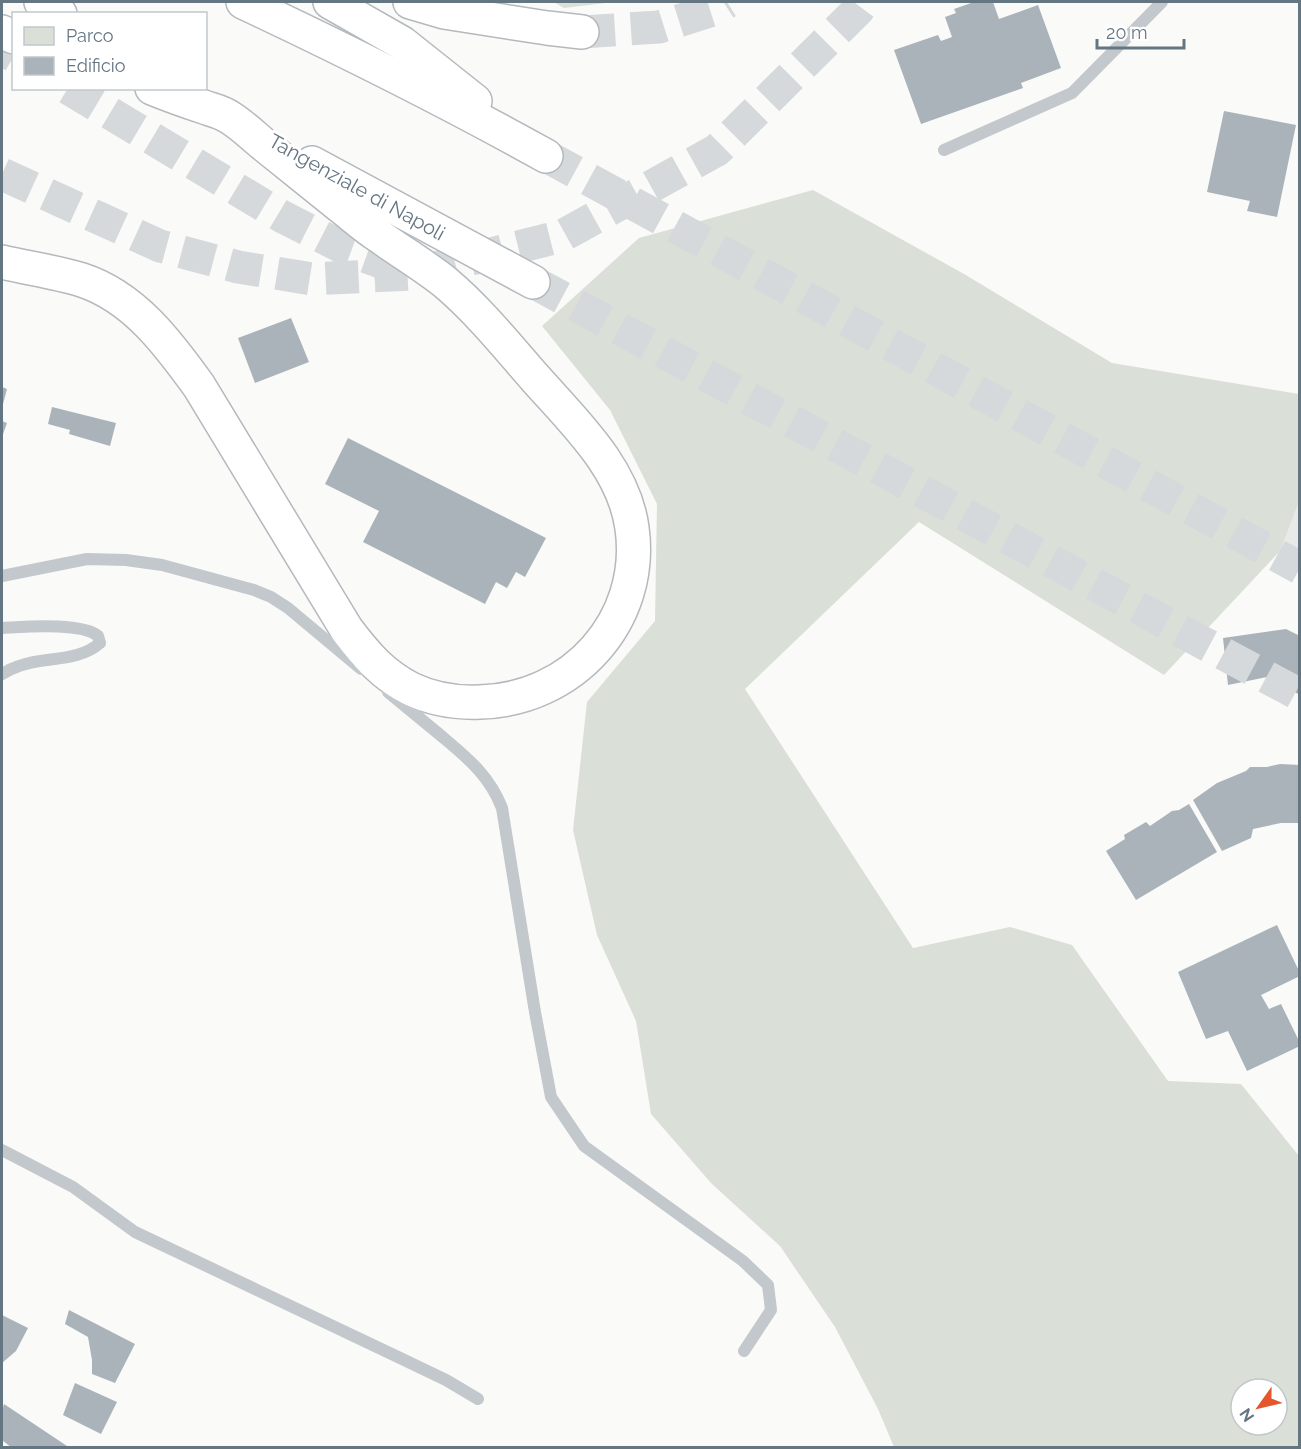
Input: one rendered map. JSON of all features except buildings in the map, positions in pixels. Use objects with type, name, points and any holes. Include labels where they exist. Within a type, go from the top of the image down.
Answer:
[{"type":"highway","points":[[41,2],[57,12]]},
{"type":"highway","points":[[243,2],[301,29],[542,154],[402,43],[330,2]]},
{"type":"highway","points":[[410,2],[444,12],[582,33]]},
{"type":"highway","points":[[465,2],[507,18],[547,28]]},
{"type":"highway","points":[[2,262],[82,280],[113,294],[142,317],[164,340],[199,386],[347,630],[384,672],[412,689],[437,699],[463,703],[493,702],[520,697],[543,689],[562,679],[582,664],[598,646],[624,605],[634,554],[632,526],[625,497],[609,467],[589,440],[508,347],[446,283],[376,235],[228,116],[157,90]]},
{"type":"highway","name":"Tangenziale di Napoli","points":[[186,90],[228,116],[370,195],[534,282]]},
{"type":"lane","points":[[944,150],[1072,93],[1162,2]]},
{"type":"lane","points":[[2,576],[87,559],[126,560],[162,565],[254,590],[271,597],[288,608],[485,776],[497,794],[502,808],[551,1097],[584,1146],[743,1261],[768,1284],[771,1310],[744,1351]]},
{"type":"lane","points":[[2,628],[51,626],[92,631],[98,636],[100,643],[93,650],[75,656],[19,665],[2,674]]},
{"type":"lane","points":[[2,1150],[74,1187],[135,1232],[446,1380],[478,1399]]},
{"type":"shaded area","points":[[1299,502],[1299,562],[1280,551]]},
{"type":"green space","points":[[554,2],[614,2],[564,8]]},
{"type":"green space","points":[[813,190],[964,274],[1112,363],[1299,394],[1299,502],[1280,551],[1164,675],[919,522],[745,689],[913,948],[1010,927],[1072,945],[1168,1081],[1241,1084],[1299,1156],[1299,1447],[894,1447],[878,1409],[835,1327],[780,1246],[711,1183],[651,1114],[636,1021],[597,935],[573,830],[587,702],[655,621],[657,504],[610,410],[542,326],[639,238]]},
{"type":"tunnel","points":[[582,32],[659,27],[716,9],[727,2]]},
{"type":"tunnel","points":[[2,174],[160,246],[238,267],[312,279],[412,274],[562,236],[717,150],[864,2]]},
{"type":"tunnel","points":[[2,49],[12,55]]},
{"type":"tunnel","points":[[71,90],[283,217],[348,250],[400,269]]},
{"type":"tunnel","points":[[546,156],[1300,568]]},
{"type":"tunnel","points":[[533,282],[1300,695]]}]
